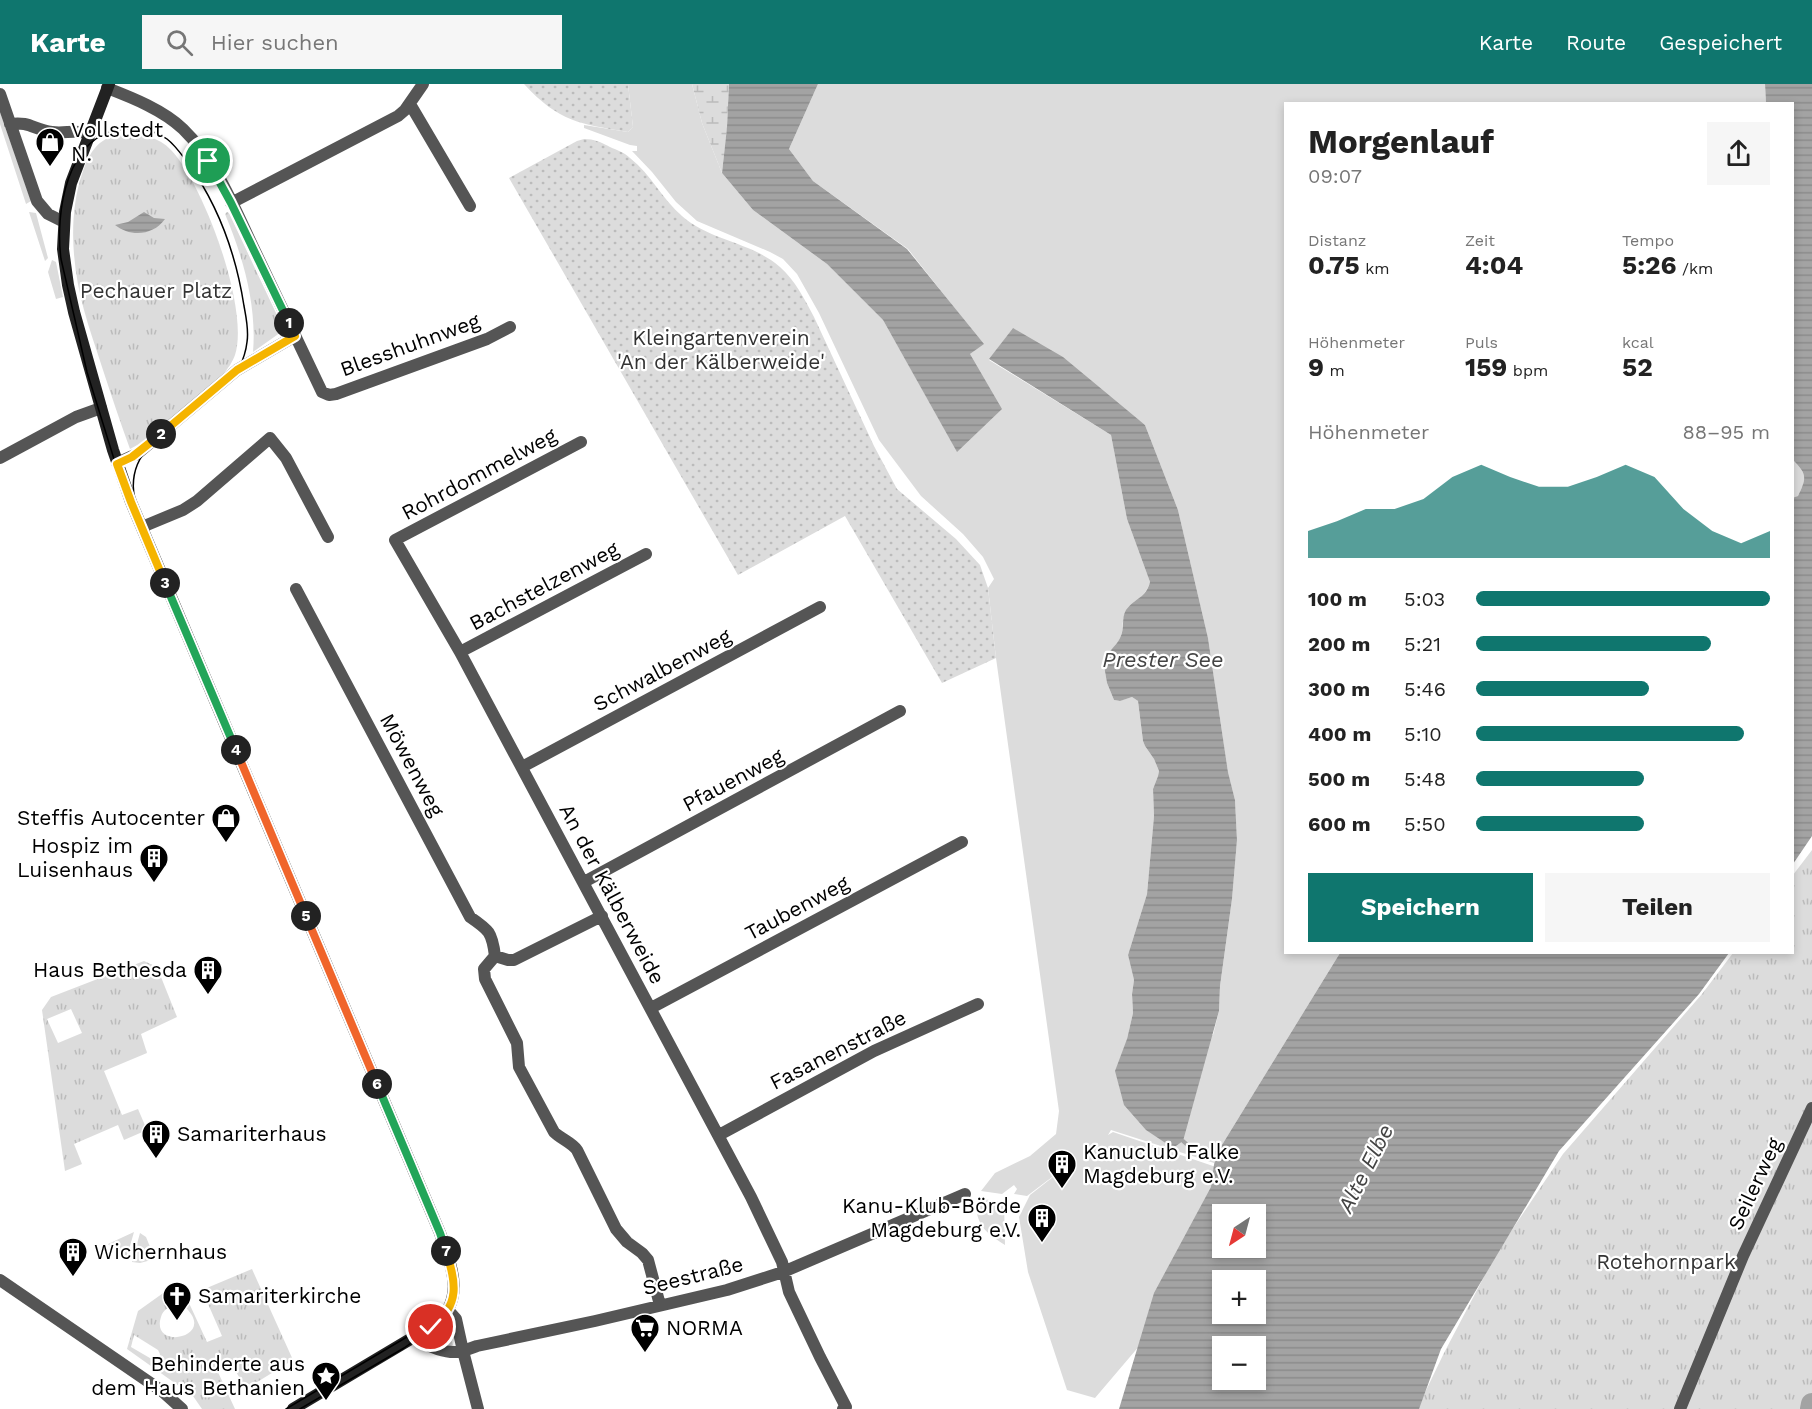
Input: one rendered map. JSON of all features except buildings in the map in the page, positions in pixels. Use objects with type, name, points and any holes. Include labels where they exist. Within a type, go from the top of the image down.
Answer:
[{"type":"main road","points":[[108,86],[71,183],[64,222],[63,249],[68,285],[117,464],[440,1233],[454,1280],[454,1294],[448,1310],[439,1321],[416,1337],[293,1409]]},
{"type":"street","points":[[231,203],[398,116],[410,104],[423,84]]},
{"type":"street","points":[[108,86],[152,108],[183,129],[208,161],[231,203],[295,336],[237,370],[137,454],[117,464]]},
{"type":"street","points":[[0,94],[34,194],[40,206],[53,218],[64,222]]},
{"type":"street","points":[[410,104],[470,206]]},
{"type":"street","points":[[10,124],[22,122],[48,132],[80,130],[90,134]]},
{"type":"street","name":"Blesshuhnweg","points":[[295,336],[322,392],[329,395],[487,339],[510,327]]},
{"type":"street","points":[[0,458],[76,417],[101,408]]},
{"type":"street","points":[[142,527],[183,510],[197,501],[270,438],[286,458],[328,537]]},
{"type":"street","name":"Rohrdommelweg","points":[[395,540],[581,442]]},
{"type":"street","name":"An der Kälberweide","points":[[395,540],[460,652],[751,1197],[782,1262],[793,1301],[846,1407],[843,1409]]},
{"type":"street","name":"Bachstelzenweg","points":[[460,652],[646,554]]},
{"type":"street","name":"Möwenweg","points":[[296,589],[470,916],[488,928],[495,956]]},
{"type":"street","name":"Schwalbenweg","points":[[522,767],[820,607]]},
{"type":"street","name":"Pfauenweg","points":[[584,882],[900,711]]},
{"type":"street","name":"Taubenweg","points":[[651,1008],[962,842]]},
{"type":"street","points":[[602,916],[514,960],[495,956],[484,969],[485,980],[518,1043],[519,1067],[554,1132],[577,1150],[616,1229],[648,1260],[660,1305]]},
{"type":"street","name":"Fasanenstraße","points":[[718,1135],[874,1051],[978,1004]]},
{"type":"street","name":"Seilerweg","points":[[1680,1409],[1743,1256],[1812,1108]]},
{"type":"street","name":"Seestraße","points":[[464,1351],[476,1346],[595,1322],[727,1290],[783,1272],[965,1194]]},
{"type":"street","points":[[0,1280],[162,1391],[182,1409]]},
{"type":"street","points":[[448,1310],[456,1319],[478,1409]]},
{"type":"street","points":[[416,1337],[424,1343],[451,1353],[464,1351]]},
{"type":"green space","points":[[524,84],[628,84],[633,127],[628,132],[571,119],[548,106]]},
{"type":"green space","points":[[628,84],[692,84],[702,123],[722,173],[753,210],[827,264],[883,320],[957,451],[970,354],[983,344],[908,249],[813,181],[789,149],[818,84],[1765,84],[1766,102],[1284,102],[1284,954],[1339,954],[1217,1153],[1214,1163],[1111,1130],[1108,1135],[1113,1132],[1213,1166],[1237,1169],[1226,1204],[1212,1204],[1212,1232],[1152,1331],[1095,1398],[1067,1390],[1028,1272],[1019,1217],[1030,1195],[1072,1162],[1027,1196],[1014,1194],[1017,1189],[1014,1185],[1002,1194],[981,1191],[995,1173],[1030,1156],[1056,1134],[1059,1111],[996,658],[988,588],[994,579],[983,557],[963,534],[921,496],[879,440],[819,313],[797,274],[783,259],[770,252],[697,221],[676,202],[632,151],[637,151],[637,146],[584,128],[584,125],[628,132],[633,127]],"holes":[[[1013,328],[1145,425],[1178,510],[1208,638],[1228,772],[1235,800],[1237,840],[1219,1011],[1213,1035],[1127,1039],[1133,1013],[1134,980],[1128,955],[1147,894],[1154,816],[1153,789],[1159,771],[1143,741],[1138,701],[1132,697],[1119,701],[1114,700],[1107,683],[1103,660],[1120,638],[1125,615],[1145,592],[1150,582],[1127,519],[1111,435],[989,360]]]},
{"type":"green space","points":[[692,84],[729,84],[722,173],[702,123]]},
{"type":"green space","points":[[0,112],[31,201],[26,204],[0,124]]},
{"type":"green space","name":"Pechauer Platz","points":[[125,133],[150,137],[161,142],[184,166],[197,189],[221,248],[230,279],[238,334],[235,355],[223,374],[143,442],[130,449],[84,310],[73,242],[78,190],[88,158],[102,141]]},
{"type":"green space","name":"Kleingartenverein 'An der Kälberweide'","points":[[584,139],[600,142],[626,155],[644,171],[682,216],[705,231],[757,252],[780,267],[790,278],[814,317],[874,446],[897,489],[956,539],[980,565],[988,588],[996,658],[942,683],[845,516],[738,575],[509,178]]},
{"type":"green space","points":[[29,212],[36,213],[48,258],[45,261]]},
{"type":"green space","name":"Pechauer Platz","points":[[227,212],[284,330],[253,352],[251,299],[238,247],[225,214]]},
{"type":"green space","points":[[52,260],[56,262],[63,297],[56,299],[48,272]]},
{"type":"green space","points":[[1794,461],[1801,468],[1804,476],[1798,496],[1794,498]]},
{"type":"green space","name":"Rotehornpark","points":[[1812,850],[1812,1409],[1417,1409],[1497,1252],[1563,1154],[1702,994],[1732,954],[1794,954],[1794,874]]},
{"type":"green space","points":[[144,961],[157,967],[177,1017],[141,1034],[147,1053],[104,1071],[122,1115],[138,1109],[147,1130],[124,1140],[118,1125],[74,1144],[82,1164],[65,1171],[42,1010],[51,997]],"holes":[[[71,1009],[82,1033],[58,1043],[47,1019]]]},
{"type":"green space","points":[[982,1199],[1004,1202],[1005,1245],[981,1224],[976,1205]]},
{"type":"green space","points":[[134,1232],[126,1260],[108,1244]]},
{"type":"green space","points":[[140,1233],[146,1237],[155,1259],[140,1263],[132,1262]]},
{"type":"green space","points":[[252,1269],[293,1360],[246,1389],[231,1363],[217,1370],[235,1409],[202,1409],[193,1396],[127,1349],[138,1311],[166,1291],[183,1290],[207,1342],[222,1336],[202,1290]],"holes":[[[175,1305],[186,1308],[193,1318],[194,1327],[189,1333],[172,1337],[160,1328],[161,1317],[166,1309]],[[134,1335],[158,1350],[159,1358],[155,1361],[131,1347]]]},
{"type":"green space","points":[[446,1326],[453,1345],[451,1346],[431,1340],[430,1336]]},
{"type":"water","points":[[729,84],[818,84],[789,149],[813,181],[907,249],[984,344],[970,354],[1002,409],[957,452],[883,320],[827,264],[753,210],[722,173]]},
{"type":"water","points":[[1765,84],[1812,84],[1812,836],[1794,863],[1794,497],[1798,496],[1804,476],[1801,468],[1794,461],[1794,102],[1766,102]]},
{"type":"water","points":[[144,212],[154,218],[165,219],[154,229],[141,233],[127,232],[115,225],[128,222]]},
{"type":"water","name":"Prester See","points":[[1013,328],[1063,357],[1145,425],[1178,510],[1208,638],[1228,772],[1235,800],[1237,840],[1219,1011],[1183,1141],[1173,1148],[1146,1130],[1124,1105],[1115,1071],[1127,1039],[1133,1013],[1134,980],[1128,955],[1147,894],[1154,816],[1153,789],[1159,771],[1143,741],[1138,701],[1132,697],[1120,701],[1114,700],[1107,683],[1103,660],[1120,638],[1126,610],[1143,595],[1150,582],[1127,519],[1111,435],[989,359]]},
{"type":"water","name":"Alte Elbe","points":[[1339,954],[1728,954],[1699,994],[1559,1151],[1441,1349],[1419,1409],[1119,1409],[1154,1293],[1211,1187],[1217,1153]]},
{"type":"waterway","points":[[1183,1141],[1192,1149]]},
{"type":"waterway","points":[[1208,1154],[1217,1153]]},
{"type":"waterway","points":[[1811,1409],[1812,1404]]},
{"type":"tram line","points":[[286,1409],[437,1319],[449,1299],[450,1278],[437,1234],[123,488],[87,372],[61,259],[60,220],[63,199],[68,179],[88,145],[104,134],[123,129],[146,130],[167,139],[199,179],[217,213],[231,249],[241,287],[248,333],[243,359],[232,377],[150,446],[140,459],[133,481],[136,506],[442,1231],[457,1284],[453,1306],[445,1319],[404,1348],[300,1409]]},
{"type":"place","name":"Vollstedt N.","points":[[50,168]]},
{"type":"place","name":"Steffis Autocenter","points":[[226,844]]},
{"type":"place","name":"Hospiz im Luisenhaus","points":[[154,884]]},
{"type":"place","name":"Haus Bethesda","points":[[208,996]]},
{"type":"place","name":"Samariterhaus","points":[[156,1160]]},
{"type":"place","name":"Kanuclub Falke Magdeburg e.V.","points":[[1062,1190]]},
{"type":"place","name":"Kanu-Klub-Börde Magdeburg e.V.","points":[[1042,1244]]},
{"type":"place","name":"Wichernhaus","points":[[73,1278]]},
{"type":"place","name":"Samariterkirche","points":[[177,1322]]},
{"type":"place","name":"NORMA","points":[[645,1354]]},
{"type":"place","name":"Behinderte aus dem Haus Bethanien","points":[[326,1402]]},
{"type":"route","points":[[208,161],[224,188],[295,336],[237,370],[137,454],[117,464],[131,502],[440,1233],[453,1276],[454,1294],[445,1314],[431,1327]]}]
